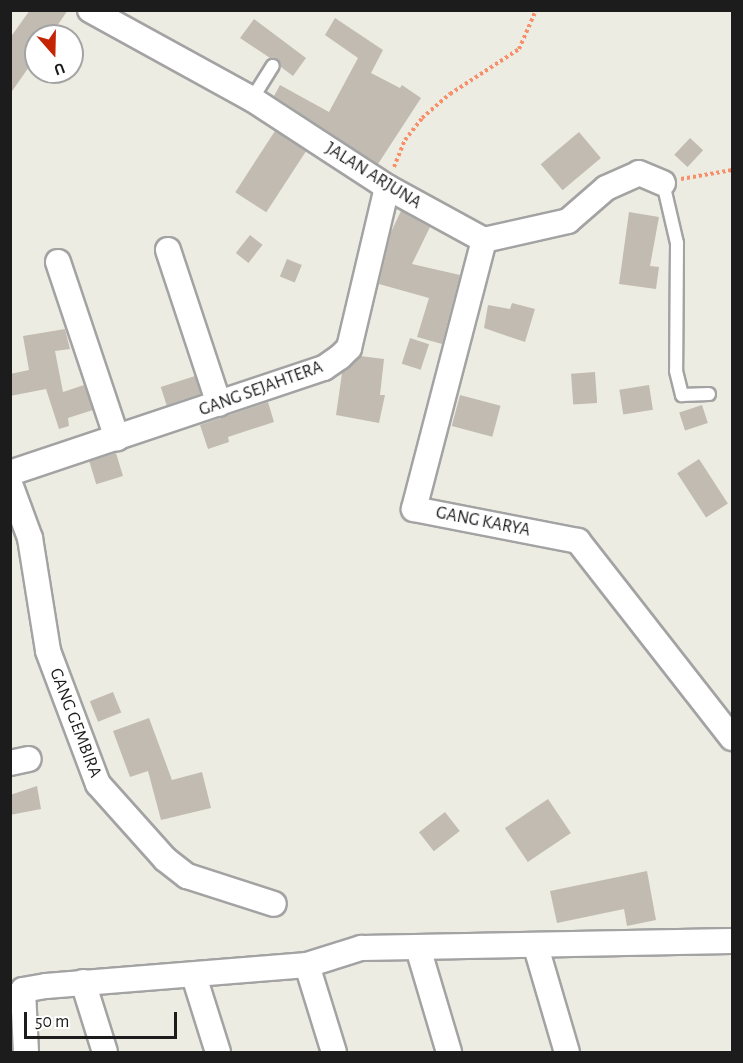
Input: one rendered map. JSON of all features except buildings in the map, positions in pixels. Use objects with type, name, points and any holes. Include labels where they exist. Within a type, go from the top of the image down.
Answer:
[{"type":"street","name":"JALAN ARJUNA","points":[[90,10],[252,99],[387,187],[484,240]]},
{"type":"street","points":[[484,240],[568,221],[606,188],[639,173],[663,183]]},
{"type":"street","name":"GANG SEJAHTERA","points":[[10,473],[324,368],[349,348],[387,187]]},
{"type":"street","name":"GANG KARYA","points":[[484,240],[414,509],[578,541],[732,738]]},
{"type":"street","points":[[168,250],[219,404]]},
{"type":"street","points":[[58,262],[117,438]]},
{"type":"street","name":"GANG GEMBIRA","points":[[10,484],[30,538],[48,651],[98,784],[165,859],[187,876],[274,904]]},
{"type":"street","points":[[26,1053],[23,990],[83,982],[194,976],[249,967],[308,965],[360,948],[536,947],[732,941]]},
{"type":"street","points":[[536,947],[567,1053]]},
{"type":"street","points":[[418,948],[450,1053]]},
{"type":"street","points":[[308,965],[333,1053]]},
{"type":"street","points":[[194,976],[218,1053]]},
{"type":"street","points":[[83,982],[105,1053]]},
{"type":"lane","points":[[252,99],[273,66]]},
{"type":"lane","points":[[663,183],[677,243],[676,371],[682,395],[709,394]]},
{"type":"path","points":[[387,187],[405,140],[422,118],[450,94],[519,49],[536,10]]},
{"type":"path","points":[[663,183],[732,170]]}]
